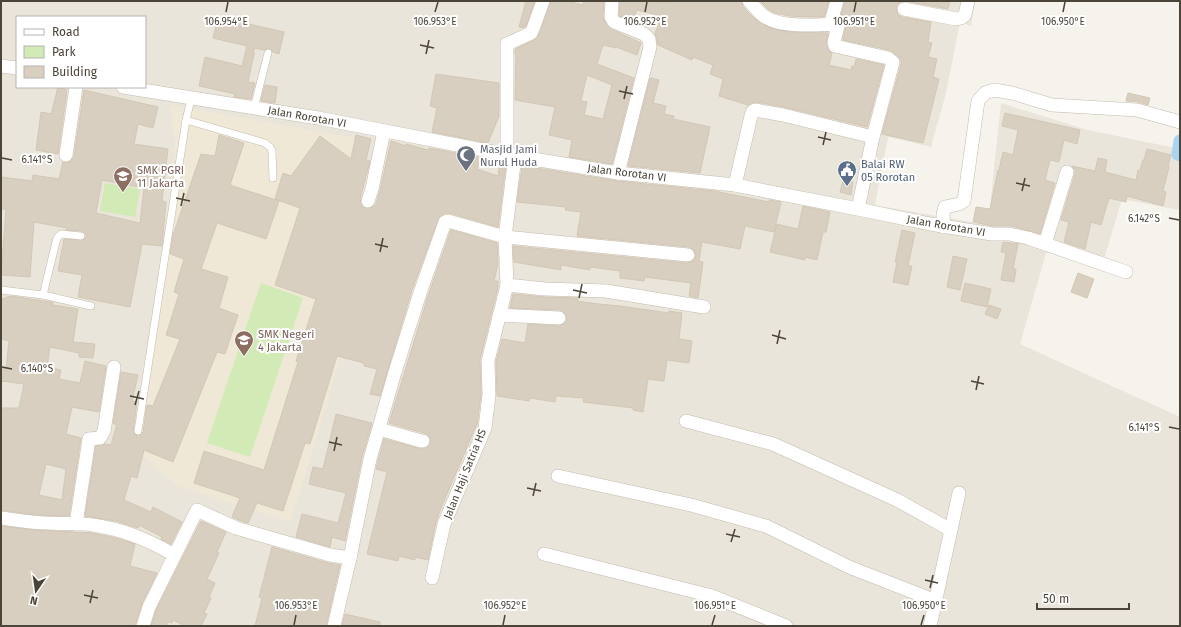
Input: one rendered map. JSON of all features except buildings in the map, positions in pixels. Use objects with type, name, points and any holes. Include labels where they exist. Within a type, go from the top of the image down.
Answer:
[{"type":"street","name":"Jalan Haji Satria HS","points":[[432,578],[444,524],[484,428],[489,395],[488,361],[507,285],[505,237],[511,156],[507,44],[531,33],[534,29],[543,1]]},
{"type":"street","points":[[612,1],[611,17],[614,22],[644,34],[649,39],[650,47],[618,173]]},
{"type":"street","points":[[749,1],[765,17],[773,20],[795,25],[836,24],[838,26],[834,42],[836,47],[888,58],[893,62],[873,137],[858,209]]},
{"type":"street","points":[[830,24],[837,1]]},
{"type":"street","points":[[904,9],[956,19],[965,15],[968,1]]},
{"type":"street","points":[[1,66],[16,68]]},
{"type":"street","points":[[66,155],[76,88]]},
{"type":"street","name":"Jalan Rorotan VI","points":[[129,88],[318,118],[511,156],[618,173],[735,185],[944,227],[992,234],[1009,234],[1028,238],[1126,272]]},
{"type":"street","points":[[944,227],[943,214],[945,207],[959,204],[964,201],[978,102],[985,93],[994,90],[1052,104],[1137,110],[1180,122]]},
{"type":"street","points":[[735,185],[753,111],[756,110],[782,115],[873,137]]},
{"type":"street","points":[[368,202],[384,131]]},
{"type":"street","points":[[1045,244],[1066,172]]},
{"type":"street","points":[[334,626],[350,558],[370,459],[420,293],[445,222],[448,221],[505,237],[688,255]]},
{"type":"street","points":[[507,285],[545,289],[606,291],[704,307]]},
{"type":"street","points":[[499,315],[559,318]]},
{"type":"street","points":[[76,524],[89,439],[100,438],[104,431],[114,367]]},
{"type":"street","points":[[686,421],[773,444],[897,500],[951,530]]},
{"type":"street","points":[[379,429],[423,441]]},
{"type":"street","points":[[558,476],[691,505],[766,526],[849,567],[936,601]]},
{"type":"street","points":[[930,626],[959,493]]},
{"type":"street","points":[[143,626],[149,607],[174,555],[196,511],[199,510],[236,528],[330,554],[350,558]]},
{"type":"street","points":[[1,518],[46,523],[94,525],[117,530],[155,543],[174,555]]},
{"type":"street","points":[[544,554],[712,596],[786,626]]},
{"type":"lane","points":[[254,108],[268,53]]},
{"type":"lane","points":[[138,430],[186,120],[191,99]]},
{"type":"lane","points":[[186,120],[265,143],[272,151],[273,178]]},
{"type":"lane","points":[[43,295],[57,238],[61,234],[81,236]]},
{"type":"lane","points":[[1,290],[43,295],[91,306]]},
{"type":"shaded area","points":[[1,1],[975,1],[971,26],[960,22],[946,93],[931,147],[888,137],[875,205],[988,225],[1001,103],[1088,130],[1180,149],[1179,210],[1122,199],[1105,256],[1046,253],[1020,344],[1180,417],[1180,626],[1,626]]},
{"type":"shaded area","name":"SMK Negeri 4 Jakarta","points":[[170,105],[355,138],[343,189],[368,267],[291,522],[177,486],[134,448],[164,249],[175,146]]},
{"type":"green space","points":[[105,183],[140,189],[135,217],[100,211]]},
{"type":"green space","points":[[261,283],[303,298],[250,457],[207,443]]},
{"type":"waterway","points":[[1180,141],[1178,154],[1180,155]]},
{"type":"place","name":"Masjid Jami Nurul Huda","points":[[466,172]]},
{"type":"place","name":"Balai RW 05 Rorotan","points":[[847,187]]},
{"type":"place","name":"SMK PGRI 11 Jakarta","points":[[123,193]]},
{"type":"place","name":"SMK Negeri 4 Jakarta","points":[[244,357]]}]
